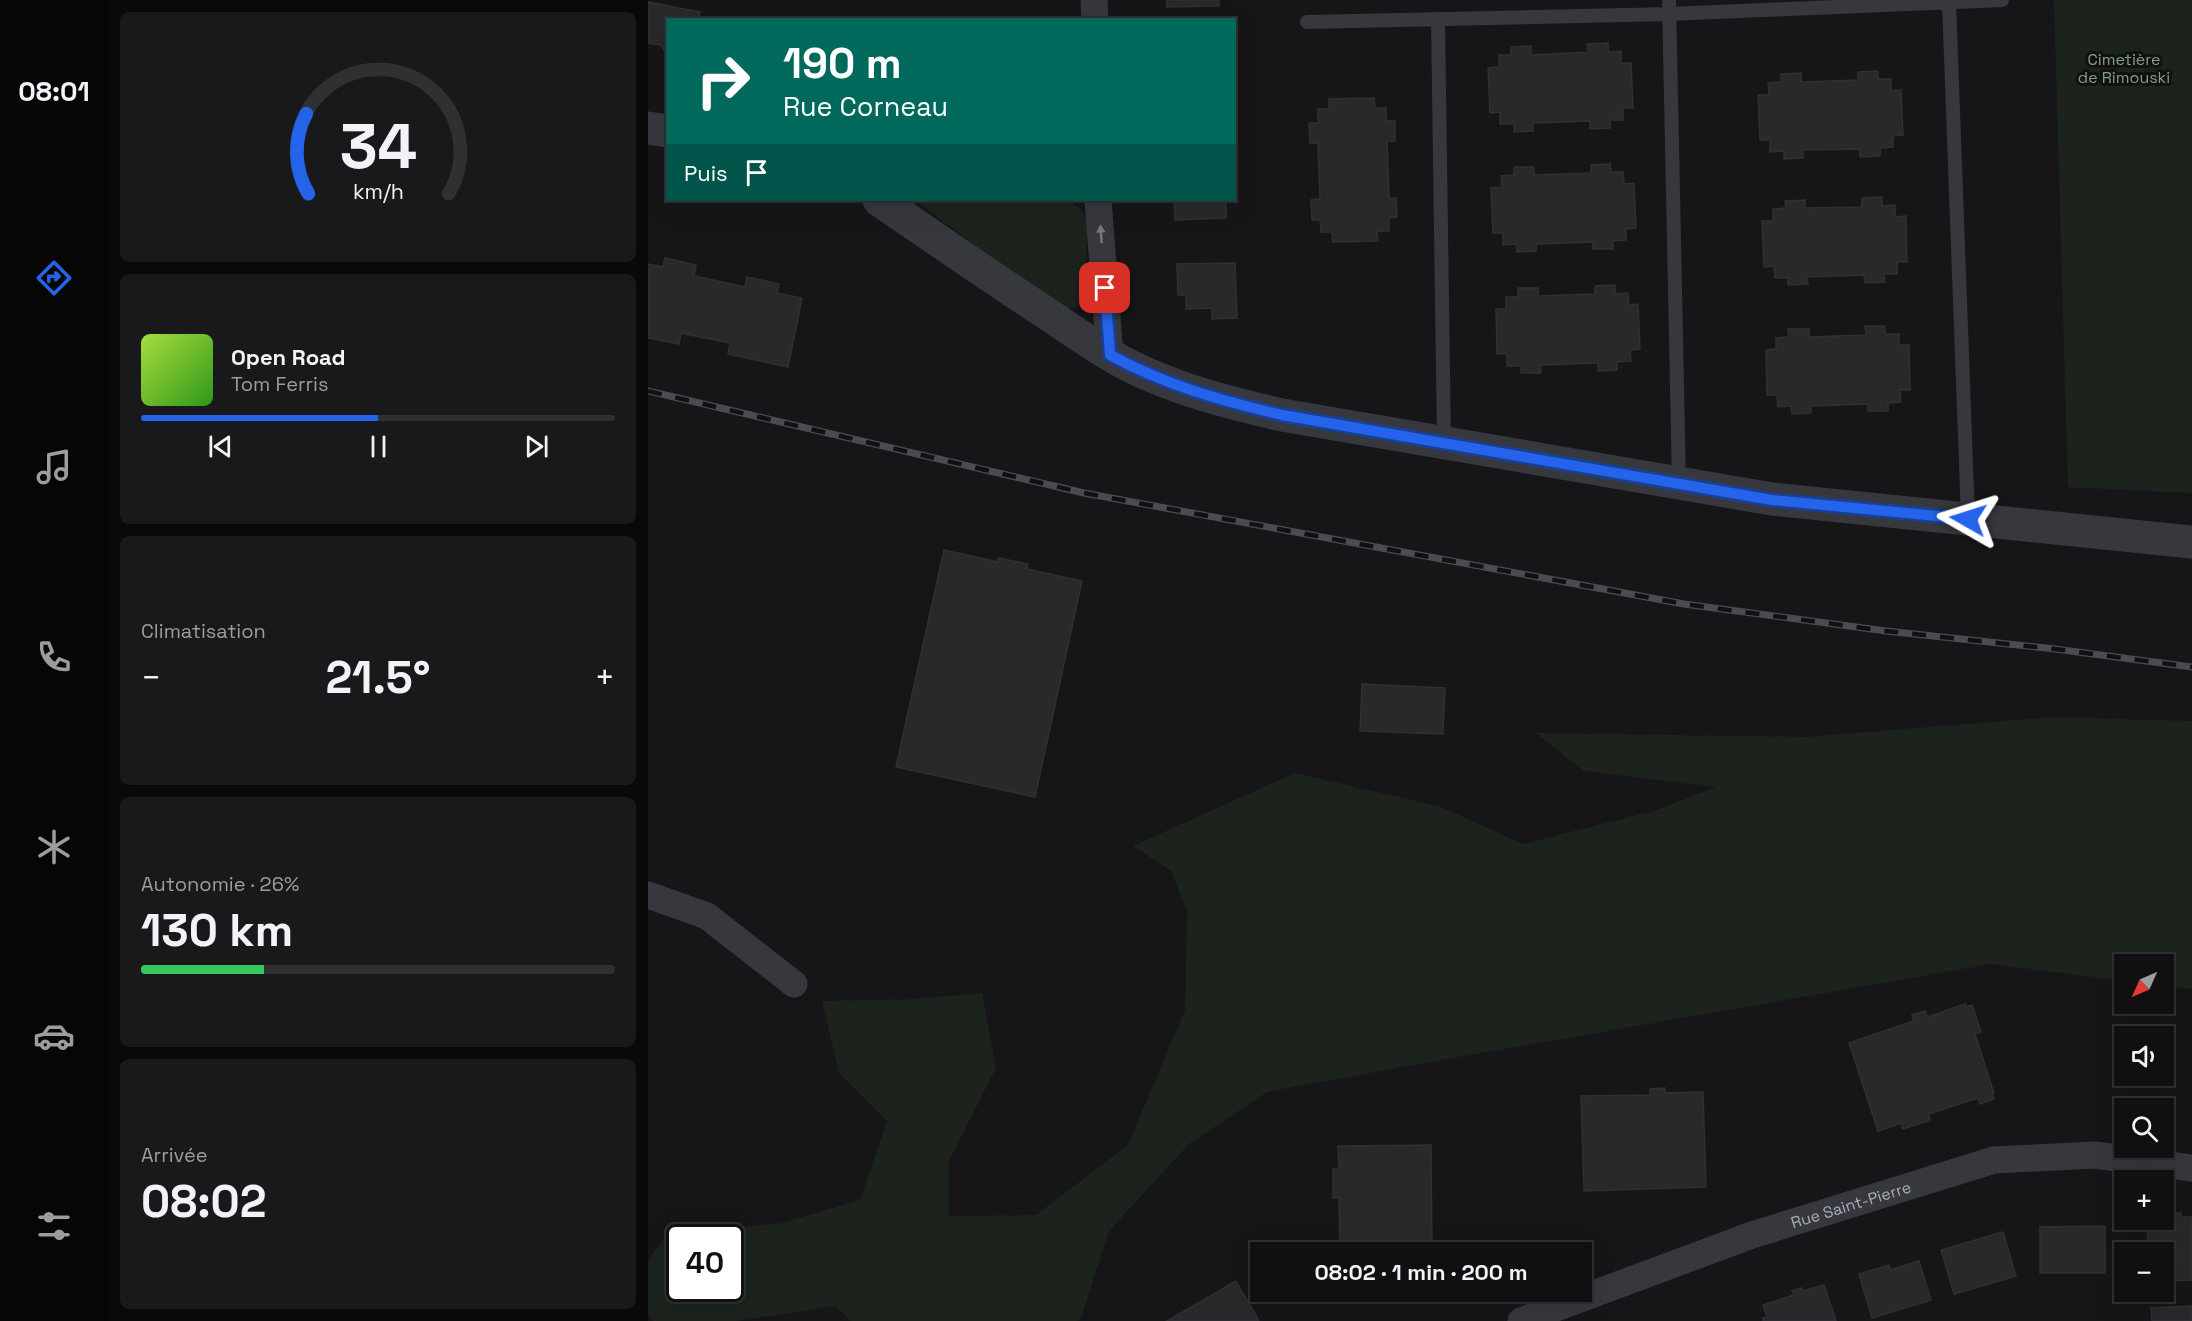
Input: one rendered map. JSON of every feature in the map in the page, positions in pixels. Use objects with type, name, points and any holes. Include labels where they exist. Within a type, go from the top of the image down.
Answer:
[{"type":"street","points":[[1094,0],[1095,18]]},
{"type":"street","points":[[648,128],[666,131]]},
{"type":"street","points":[[880,201],[1110,355],[1131,367],[1183,388],[1224,401],[1282,415],[1772,500],[2192,542]]},
{"type":"street","points":[[1098,201],[1110,355]]},
{"type":"street","points":[[648,895],[707,915],[794,984]]},
{"type":"street","name":"Rue Saint-Pierre","points":[[1521,1321],[1752,1235],[1994,1160],[2095,1155],[2192,1168]]},
{"type":"lane","points":[[1669,0],[1679,483]]},
{"type":"lane","points":[[1307,22],[1669,14],[2002,0]]},
{"type":"lane","points":[[1949,2],[1968,519]]},
{"type":"lane","points":[[1438,19],[1444,442]]},
{"type":"green space","name":"Cimetière de Rimouski","points":[[2054,0],[2192,0],[2192,493],[2068,487]]},
{"type":"green space","points":[[916,201],[1069,201],[1081,209],[1088,225],[1084,298],[1076,308],[1058,309]]},
{"type":"green space","points":[[2052,717],[2192,721],[2192,989],[2174,987],[2174,954],[2114,954],[2114,980],[1991,964],[1267,1092],[1189,1144],[1109,1231],[1081,1318],[1077,1321],[851,1321],[836,1306],[736,1321],[653,1321],[648,1314],[648,1260],[666,1236],[666,1302],[744,1302],[744,1226],[781,1223],[860,1200],[887,1121],[839,1073],[822,1001],[916,999],[982,993],[996,1068],[949,1161],[949,1216],[1036,1215],[1128,1145],[1185,1010],[1187,911],[1171,871],[1133,846],[1295,773],[1441,807],[1523,844],[1657,810],[1716,787],[1584,771],[1536,733],[1808,737]]},
{"type":"building","points":[[1167,0],[1219,0],[1219,6],[1167,7]]},
{"type":"building","points":[[648,2],[700,12],[698,18],[666,18],[666,52],[661,45],[648,43]]},
{"type":"building","points":[[1608,43],[1608,52],[1621,51],[1621,63],[1631,63],[1633,108],[1623,108],[1623,120],[1610,120],[1610,128],[1590,129],[1590,121],[1533,123],[1533,131],[1514,132],[1514,124],[1500,124],[1500,112],[1490,113],[1488,68],[1499,67],[1499,55],[1511,55],[1511,47],[1531,46],[1531,55],[1588,52],[1587,44]]},
{"type":"building","points":[[1878,71],[1878,79],[1891,79],[1891,91],[1901,90],[1903,135],[1893,136],[1893,147],[1880,148],[1880,156],[1860,157],[1860,149],[1803,150],[1803,158],[1784,159],[1784,151],[1770,152],[1770,140],[1760,140],[1758,95],[1769,95],[1768,83],[1781,82],[1781,74],[1801,73],[1801,82],[1858,80],[1858,72]]},
{"type":"building","points":[[1374,98],[1375,108],[1386,108],[1386,121],[1395,121],[1395,141],[1387,141],[1389,198],[1396,198],[1397,217],[1389,218],[1389,231],[1377,231],[1378,241],[1333,242],[1332,232],[1321,232],[1320,220],[1312,220],[1311,200],[1320,199],[1318,143],[1310,143],[1309,123],[1318,123],[1318,109],[1329,109],[1329,99]]},
{"type":"building","points":[[1610,164],[1611,172],[1623,172],[1624,184],[1634,183],[1636,228],[1626,229],[1626,240],[1613,241],[1613,249],[1593,249],[1593,242],[1536,244],[1536,251],[1517,252],[1516,244],[1503,245],[1503,233],[1493,233],[1491,188],[1502,187],[1501,176],[1514,175],[1514,167],[1534,167],[1534,175],[1591,173],[1591,165]]},
{"type":"building","points":[[1882,197],[1882,206],[1895,205],[1895,217],[1906,216],[1907,262],[1897,262],[1897,274],[1884,274],[1885,282],[1865,283],[1864,275],[1807,277],[1808,284],[1788,285],[1788,278],[1775,278],[1774,266],[1764,267],[1762,221],[1773,221],[1773,209],[1786,208],[1785,201],[1805,200],[1805,208],[1862,207],[1862,198]]},
{"type":"building","points":[[1174,201],[1226,201],[1226,218],[1175,220]]},
{"type":"building","points":[[665,258],[696,265],[694,276],[745,287],[747,277],[779,284],[777,293],[802,298],[788,367],[728,354],[730,343],[681,333],[679,344],[648,338],[648,264],[663,267]]},
{"type":"building","points":[[1235,263],[1237,318],[1212,319],[1212,308],[1186,309],[1186,295],[1178,295],[1177,264]]},
{"type":"building","points":[[1615,285],[1615,294],[1628,293],[1629,305],[1638,304],[1640,349],[1630,350],[1631,361],[1617,362],[1617,370],[1598,371],[1598,363],[1540,365],[1541,373],[1521,373],[1521,366],[1507,366],[1507,354],[1497,354],[1496,309],[1506,309],[1506,297],[1518,297],[1518,288],[1538,288],[1538,296],[1595,294],[1595,286]]},
{"type":"building","points":[[1865,326],[1885,326],[1885,334],[1899,334],[1899,345],[1909,345],[1910,390],[1900,390],[1901,402],[1888,403],[1888,411],[1868,411],[1868,404],[1811,406],[1811,413],[1792,414],[1791,406],[1778,407],[1777,395],[1767,395],[1766,350],[1776,349],[1776,338],[1789,337],[1788,329],[1809,329],[1809,337],[1866,335]]},
{"type":"building","points":[[944,550],[998,562],[998,558],[1028,564],[1027,569],[1082,581],[1035,797],[896,767]]},
{"type":"building","points":[[1362,684],[1445,688],[1443,734],[1360,731]]},
{"type":"building","points":[[1965,1004],[1966,1007],[1972,1005],[1981,1032],[1975,1034],[1994,1099],[1980,1104],[1978,1098],[1928,1114],[1930,1120],[1903,1129],[1901,1123],[1878,1131],[1849,1043],[1914,1021],[1912,1015],[1925,1011],[1928,1017]]},
{"type":"building","points":[[1665,1088],[1665,1093],[1703,1092],[1706,1187],[1584,1191],[1581,1096],[1650,1095],[1650,1089]]},
{"type":"building","points":[[1431,1145],[1432,1242],[1340,1242],[1339,1198],[1333,1198],[1333,1169],[1339,1169],[1338,1146]]},
{"type":"building","points":[[2174,1213],[2181,1213],[2181,1217],[2192,1217],[2192,1280],[2174,1281],[2174,1242],[2148,1242],[2147,1230],[2174,1230]]},
{"type":"building","points":[[2105,1226],[2105,1273],[2040,1273],[2040,1227]]},
{"type":"building","points":[[2003,1232],[2016,1276],[1954,1294],[1941,1250]]},
{"type":"building","points":[[1919,1261],[1931,1300],[1872,1318],[1859,1274],[1889,1265],[1890,1270]]},
{"type":"building","points":[[1236,1281],[1259,1321],[1167,1321]]},
{"type":"building","points":[[1824,1285],[1836,1321],[1763,1321],[1763,1318],[1767,1317],[1763,1305],[1794,1295],[1792,1291],[1801,1288],[1803,1291]]},
{"type":"building","points":[[2192,1306],[2192,1321],[2152,1321],[2151,1308]]},
{"type":"railway","points":[[648,391],[1084,493],[1684,604],[1886,631],[2055,649],[2192,667]]},
{"type":"route","points":[[1105,288],[1110,355],[1131,367],[1183,388],[1224,401],[1282,415],[1772,500],[1968,519]]}]
